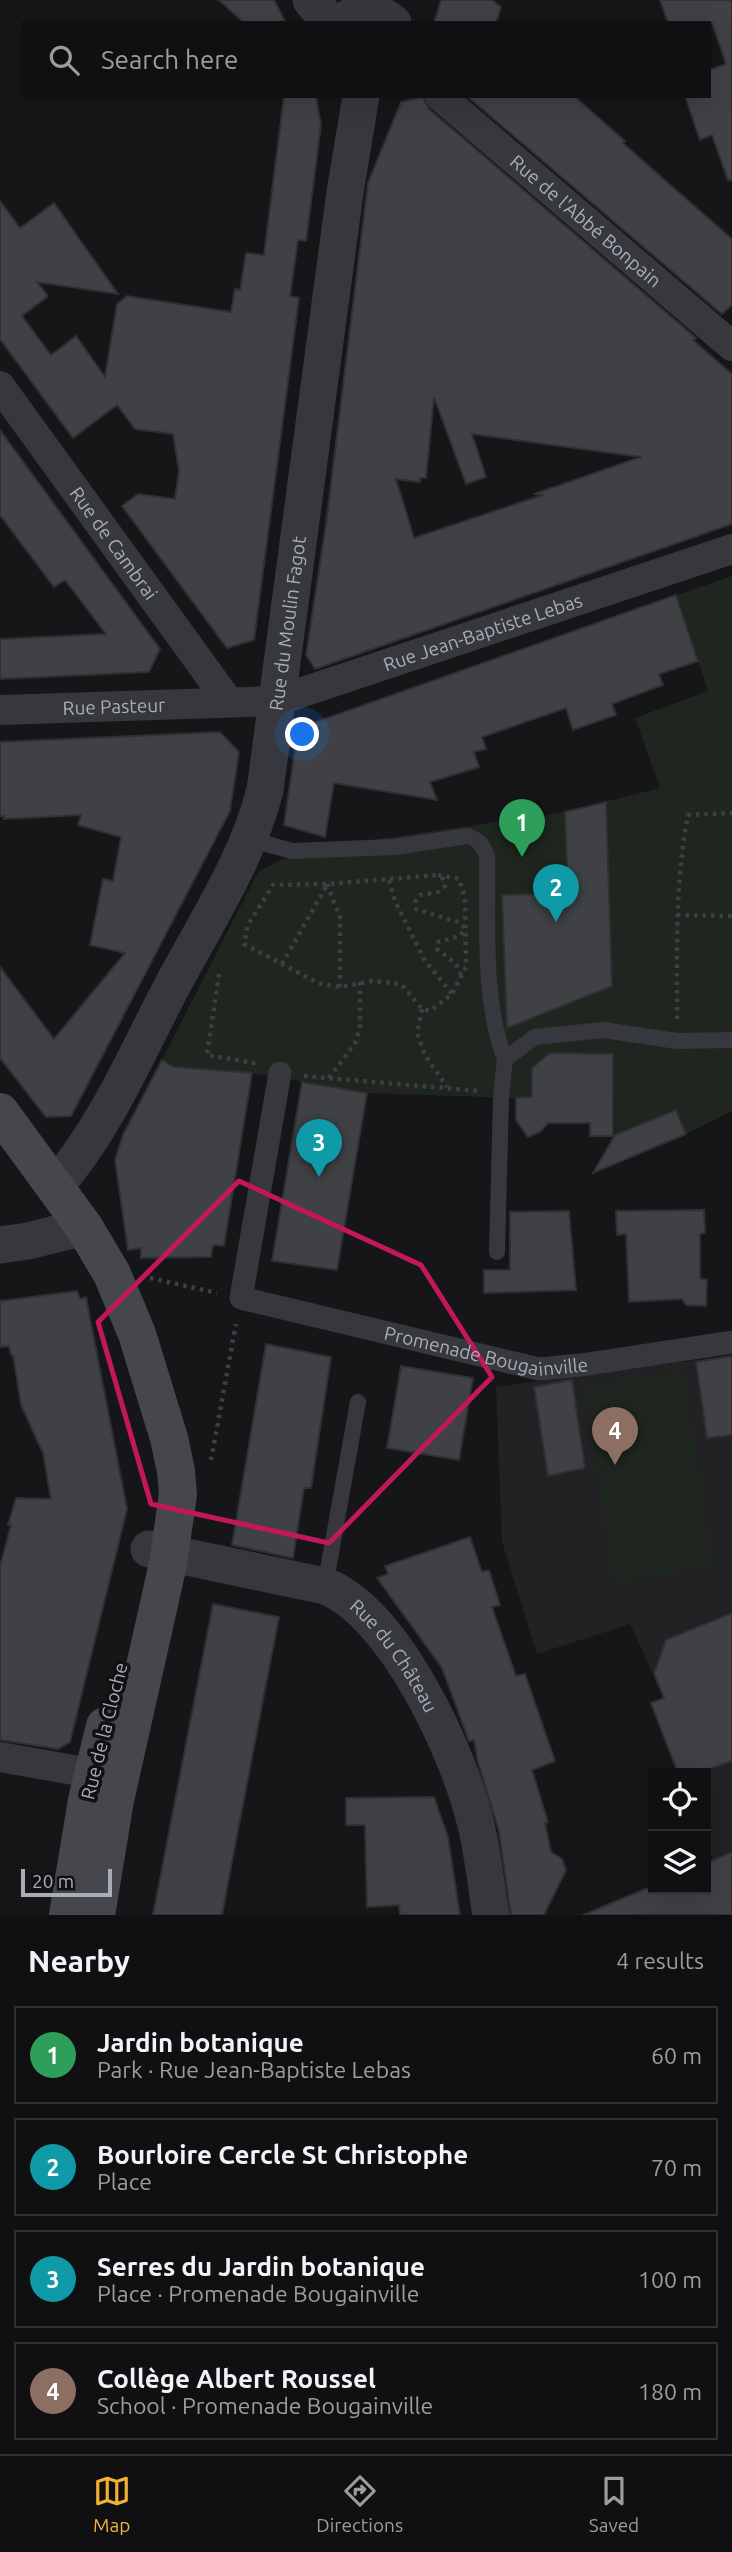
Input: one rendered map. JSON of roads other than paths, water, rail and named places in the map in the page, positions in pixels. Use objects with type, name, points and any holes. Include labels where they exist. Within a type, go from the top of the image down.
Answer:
[{"type":"main road","points":[[0,1112],[84,1227],[104,1259],[126,1305],[154,1395],[159,1551]]},
{"type":"main road","name":"Rue de la Cloche","points":[[96,1915],[107,1776],[159,1551]]},
{"type":"main road","name":"Rue de la Cloche","points":[[68,1915],[80,1834],[107,1776]]},
{"type":"street","points":[[311,0],[328,21]]},
{"type":"street","points":[[345,21],[361,12],[395,14]]},
{"type":"street","name":"Rue du Moulin Fagot","points":[[55,1186],[85,1147],[104,1115],[249,839],[265,790],[345,192],[361,98]]},
{"type":"street","name":"Rue de l'Abbé Bonpain","points":[[442,98],[732,346]]},
{"type":"street","name":"Rue de Cambrai","points":[[0,386],[228,701]]},
{"type":"street","name":"Rue Jean-Baptiste Lebas","points":[[228,701],[276,701],[732,549]]},
{"type":"street","name":"Rue Pasteur","points":[[0,710],[228,701]]},
{"type":"street","name":"Promenade Bougainville","points":[[280,1073],[241,1298],[539,1369],[732,1342]]},
{"type":"street","points":[[0,1244],[27,1241],[84,1227]]},
{"type":"street","name":"Rue du Château","points":[[159,1551],[325,1587],[337,1591],[366,1615],[403,1662],[429,1705],[449,1747],[476,1824],[491,1915]]},
{"type":"street","points":[[0,1757],[107,1776]]},
{"type":"lane","points":[[249,839],[292,850],[394,847],[468,836],[477,839],[483,846],[487,857],[488,947],[495,1035],[505,1059],[498,1252]]},
{"type":"lane","points":[[505,1059],[535,1037],[603,1030],[677,1041],[732,1040]]},
{"type":"lane","points":[[325,1587],[358,1402]]},
{"type":"place","name":"Jardin botanique","points":[[522,857]]},
{"type":"place","name":"Bourloire Cercle St Christophe","points":[[556,922]]},
{"type":"place","name":"Serres du Jardin botanique","points":[[319,1177]]},
{"type":"place","name":"Collège Albert Roussel","points":[[615,1465]]}]
